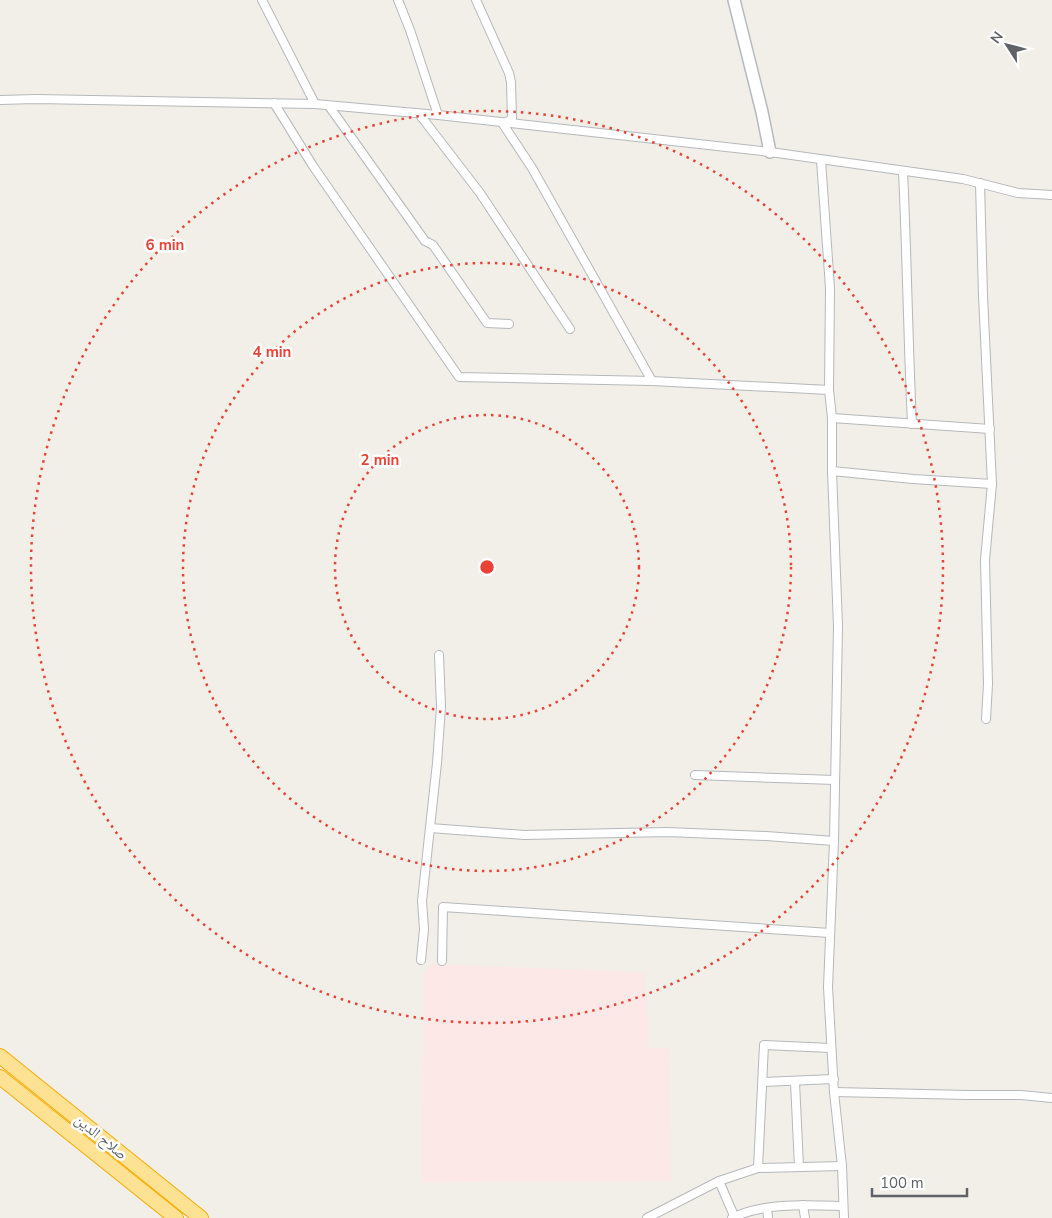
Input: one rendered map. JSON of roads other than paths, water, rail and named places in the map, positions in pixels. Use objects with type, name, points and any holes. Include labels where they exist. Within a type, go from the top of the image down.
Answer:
[{"type":"highway","name":"صلاح الدين","points":[[0,1056],[201,1218]]},
{"type":"highway","name":"صلاح الدين","points":[[0,1077],[176,1218]]},
{"type":"highway","points":[[74,1136],[81,1137],[87,1126]]},
{"type":"street","points":[[262,0],[315,104]]},
{"type":"street","points":[[398,0],[410,30],[438,116]]},
{"type":"street","points":[[476,0],[510,73],[512,82],[512,119],[503,124]]},
{"type":"street","points":[[734,0],[770,152]]},
{"type":"street","points":[[0,100],[315,104],[588,131],[770,152],[963,180],[1018,193],[1052,195]]},
{"type":"street","points":[[274,103],[313,166],[459,377],[652,381],[830,390]]},
{"type":"street","points":[[329,106],[425,240],[434,246],[487,323],[509,324]]},
{"type":"street","points":[[420,115],[480,193],[570,329]]},
{"type":"street","points":[[503,124],[532,168],[652,381]]},
{"type":"street","points":[[821,160],[830,288],[830,390],[838,626],[834,841],[828,987],[834,1092],[842,1166],[842,1206],[844,1218]]},
{"type":"street","points":[[903,172],[912,424]]},
{"type":"street","points":[[980,184],[992,484],[986,560],[988,684],[986,719]]},
{"type":"street","points":[[832,418],[990,429]]},
{"type":"street","points":[[832,471],[992,484]]},
{"type":"street","points":[[421,960],[424,929],[422,901],[441,707],[439,655]]},
{"type":"street","points":[[696,775],[835,780]]},
{"type":"street","points":[[430,828],[524,835],[667,832],[834,841]]},
{"type":"street","points":[[442,961],[443,907],[830,933]]},
{"type":"street","points":[[758,1168],[764,1045],[832,1048]]},
{"type":"street","points":[[763,1082],[834,1079]]},
{"type":"street","points":[[795,1082],[799,1167]]},
{"type":"street","points":[[834,1092],[1021,1095],[1052,1098]]},
{"type":"street","points":[[646,1218],[718,1181],[758,1168],[842,1166]]},
{"type":"street","points":[[718,1181],[734,1217],[767,1208],[803,1205],[842,1206]]},
{"type":"street","points":[[803,1205],[805,1218]]},
{"type":"street","points":[[767,1208],[768,1218]]}]
